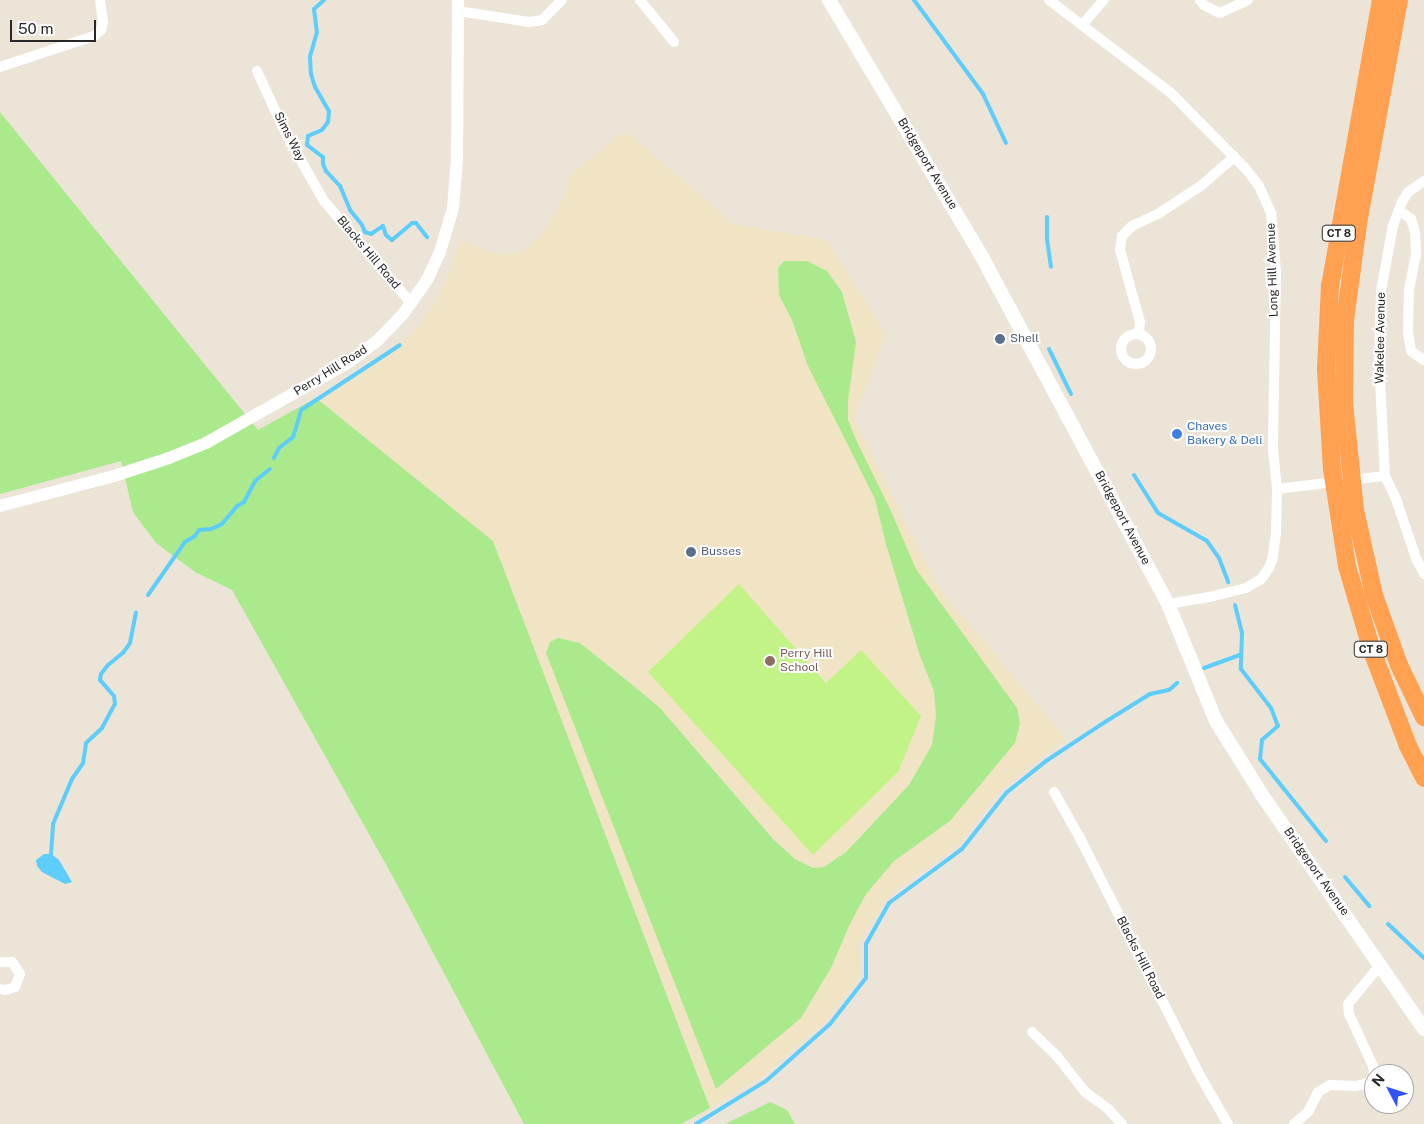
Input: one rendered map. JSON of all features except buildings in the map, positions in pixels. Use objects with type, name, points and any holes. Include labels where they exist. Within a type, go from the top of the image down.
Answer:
[{"type":"highway","name":"CT 8","points":[[1381,0],[1330,285],[1326,368],[1332,468],[1399,665],[1424,717]]},
{"type":"highway","name":"CT 8","points":[[1399,0],[1358,224],[1345,320],[1344,403],[1350,459],[1347,512],[1347,566],[1372,651],[1408,746],[1424,778]]},
{"type":"main road","name":"Bridgeport Avenue","points":[[829,0],[982,257],[1168,604],[1216,721],[1280,822],[1381,964],[1424,1029]]},
{"type":"street","points":[[0,67],[94,36],[101,30],[100,0]]},
{"type":"street","points":[[458,5],[529,22],[542,20],[562,0]]},
{"type":"street","points":[[640,0],[674,42]]},
{"type":"street","name":"Long Hill Avenue","points":[[1049,0],[1163,86],[1234,157],[1259,186],[1269,205],[1274,233],[1276,270],[1273,449],[1277,489],[1274,550],[1269,568],[1261,580],[1246,588],[1168,604]]},
{"type":"street","points":[[1082,25],[1104,0]]},
{"type":"street","points":[[1200,0],[1204,5],[1220,13],[1248,0]]},
{"type":"street","name":"Perry Hill Road","points":[[0,506],[114,476],[169,458],[212,440],[350,362],[378,340],[412,304],[440,252],[453,208],[457,159],[458,5]]},
{"type":"street","name":"Sims Way","points":[[257,71],[287,136],[324,201]]},
{"type":"street","points":[[1139,333],[1140,322],[1120,250],[1122,236],[1132,226],[1158,214],[1202,185],[1234,157]]},
{"type":"street","name":"Wakelee Avenue","points":[[1385,476],[1379,362],[1381,291],[1394,225],[1399,210],[1408,192],[1424,181]]},
{"type":"street","name":"Blacks Hill Road","points":[[324,201],[412,304]]},
{"type":"street","points":[[1399,210],[1411,219],[1415,232],[1416,254],[1409,289],[1408,332],[1411,351],[1424,360]]},
{"type":"street","points":[[1277,489],[1385,476],[1396,499],[1416,558],[1424,574]]},
{"type":"street","name":"Blacks Hill Road","points":[[1054,792],[1080,838],[1202,1079],[1228,1124]]},
{"type":"street","points":[[0,962],[12,962],[19,969],[20,974],[15,987],[5,990],[0,989]]},
{"type":"street","points":[[1372,1064],[1349,1014],[1348,1004],[1381,964]]},
{"type":"street","points":[[1032,1032],[1057,1056],[1086,1092],[1108,1109],[1122,1124]]},
{"type":"street","points":[[1294,1124],[1308,1112],[1318,1092],[1330,1084],[1356,1086],[1364,1084]]},
{"type":"shaded area","name":"Perry Hill School","points":[[628,133],[734,224],[827,240],[886,335],[854,419],[937,585],[1065,738],[1003,788],[958,845],[890,895],[860,941],[861,976],[826,1021],[763,1076],[710,1108],[493,541],[316,398],[388,353],[414,331],[434,305],[446,282],[461,241],[502,255],[522,251],[539,237],[565,196],[571,175],[617,135]]},
{"type":"green space","points":[[0,112],[258,430],[316,398],[493,541],[710,1108],[681,1124],[524,1124],[393,877],[232,590],[195,572],[156,543],[133,512],[121,461],[0,494]]},
{"type":"green space","points":[[784,261],[807,261],[827,271],[842,292],[856,342],[848,401],[848,420],[857,442],[890,509],[916,569],[1017,708],[1020,723],[1015,743],[950,821],[894,861],[866,894],[849,926],[832,966],[801,1018],[716,1089],[546,653],[550,642],[558,638],[580,643],[635,687],[660,708],[773,839],[795,859],[813,868],[824,867],[846,852],[909,785],[932,745],[936,716],[934,691],[920,656],[886,544],[875,499],[808,366],[792,320],[779,295],[778,268]]},
{"type":"green space","points":[[739,584],[826,683],[861,650],[921,716],[898,772],[813,855],[648,672]]},
{"type":"green space","points":[[770,1102],[787,1110],[795,1124],[725,1124]]},
{"type":"water","points":[[44,854],[51,854],[59,860],[72,882],[65,884],[42,872],[37,866],[36,860]]},
{"type":"waterway","points":[[324,0],[314,9],[317,32],[310,57],[311,74],[315,87],[329,111],[328,122],[322,130],[308,136],[307,145],[323,157],[326,171],[340,186],[350,210],[365,232],[371,234],[383,226],[386,235],[392,240],[412,223],[416,223],[427,237]]},
{"type":"waterway","points":[[914,0],[983,94],[1006,143]]},
{"type":"waterway","points":[[1047,217],[1047,239],[1051,267]]},
{"type":"waterway","points":[[274,458],[279,448],[293,437],[301,410],[400,345]]},
{"type":"waterway","points":[[1049,349],[1071,394]]},
{"type":"waterway","points":[[148,595],[185,542],[195,536],[199,530],[211,529],[222,524],[237,506],[244,502],[255,481],[270,469]]},
{"type":"waterway","points":[[1134,475],[1158,513],[1207,541],[1219,558],[1228,582]]},
{"type":"waterway","points":[[1235,605],[1242,633],[1241,669],[1271,708],[1278,726],[1262,740],[1260,759],[1326,841]]},
{"type":"waterway","points":[[51,854],[53,824],[72,779],[83,763],[86,743],[102,728],[115,704],[114,696],[100,680],[101,674],[108,665],[123,653],[130,643],[136,613]]},
{"type":"waterway","points":[[1204,668],[1240,655]]},
{"type":"waterway","points":[[696,1124],[766,1081],[830,1024],[866,978],[866,944],[889,903],[962,849],[1006,793],[1046,761],[1105,722],[1150,694],[1169,690],[1177,683]]},
{"type":"waterway","points":[[1345,877],[1369,906]]},
{"type":"waterway","points":[[1388,924],[1424,958]]},
{"type":"place","name":"Shell","points":[[1000,339]]},
{"type":"place","name":"Chaves Bakery & Deli","points":[[1177,434]]},
{"type":"place","name":"Busses","points":[[691,552]]},
{"type":"place","name":"Perry Hill School","points":[[770,661]]}]
